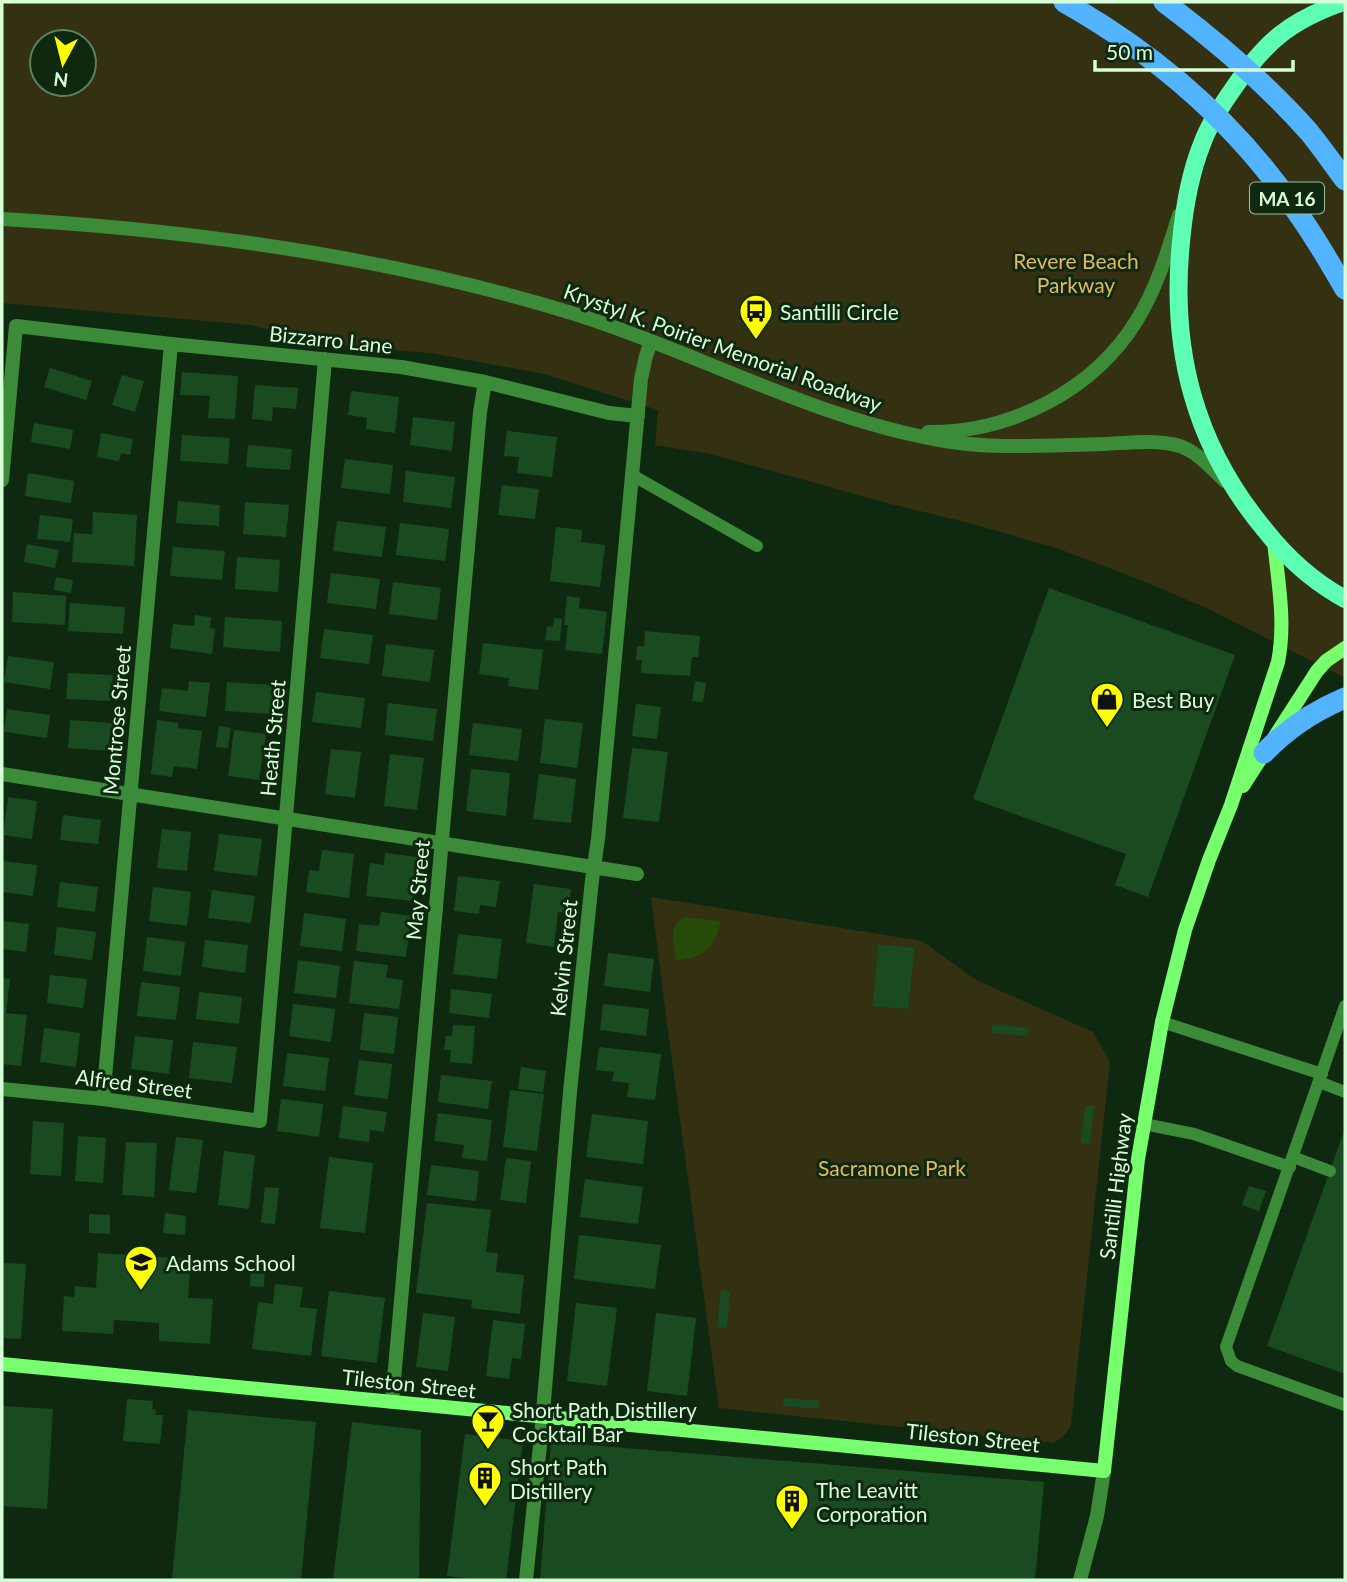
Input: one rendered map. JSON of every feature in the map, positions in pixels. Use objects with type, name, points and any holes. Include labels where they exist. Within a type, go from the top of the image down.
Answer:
[{"type":"highway","name":"MA 16","points":[[1064,2],[1095,19],[1153,59],[1216,116],[1297,211],[1345,289]]},
{"type":"highway","name":"MA 16","points":[[1164,2],[1247,69],[1310,134],[1345,180]]},
{"type":"highway","points":[[1264,753],[1300,722],[1345,698]]},
{"type":"main road","points":[[1343,2],[1312,13],[1284,30],[1258,55],[1216,116],[1202,143],[1189,180],[1179,258],[1178,308],[1190,384],[1199,418],[1234,489],[1274,541],[1303,570],[1345,598]]},
{"type":"main road","name":"Santilli Highway","points":[[1104,1471],[1143,1124],[1162,1022],[1185,930],[1231,805],[1282,644],[1283,626],[1274,541]]},
{"type":"main road","name":"Santilli Highway","points":[[1231,805],[1317,671],[1345,648]]},
{"type":"main road","name":"Tileston Street","points":[[2,1364],[1104,1471]]},
{"type":"street","name":"Krystyl K. Poirier Memorial Roadway","points":[[893,429],[936,432],[996,422],[1042,406],[1091,374],[1117,348],[1143,309],[1171,240],[1189,180]]},
{"type":"street","name":"Krystyl K. Poirier Memorial Roadway","points":[[2,219],[176,233],[338,258],[437,278],[590,319],[821,407],[893,429],[945,441],[989,446],[1167,443],[1198,456],[1234,489]]},
{"type":"street","name":"Bizzarro Lane","points":[[2,480],[16,326],[401,367],[485,382],[609,413],[638,416]]},
{"type":"street","name":"Kelvin Street","points":[[526,1580],[571,1079],[598,839],[641,379],[652,341]]},
{"type":"street","name":"Montrose Street","points":[[103,1099],[171,344]]},
{"type":"street","name":"Heath Street","points":[[260,1121],[325,359]]},
{"type":"street","name":"May Street","points":[[392,1402],[480,412],[485,382]]},
{"type":"street","points":[[2,774],[637,874]]},
{"type":"street","name":"Alfred Street","points":[[2,1089],[103,1099],[260,1121]]},
{"type":"street","name":"Santilli Highway","points":[[1080,1580],[1097,1516],[1104,1471]]},
{"type":"lane","points":[[632,475],[757,546]]},
{"type":"lane","points":[[1345,1006],[1226,1347],[1231,1361],[1237,1366],[1345,1405]]},
{"type":"lane","points":[[1162,1022],[1320,1078],[1345,1092]]},
{"type":"lane","points":[[1143,1124],[1194,1134],[1330,1171]]},
{"type":"green space","name":"Revere Beach Parkway","points":[[2,2],[1345,2],[1345,678],[1209,609],[1059,549],[711,454],[655,445],[658,410],[544,374],[430,353],[329,345],[251,325],[2,303]]},
{"type":"green space","name":"Sacramone Park","points":[[651,897],[922,941],[976,980],[1093,1032],[1110,1062],[1071,1426],[1064,1436],[1053,1443],[719,1408]]},
{"type":"shaded area","points":[[685,917],[721,921],[715,939],[707,950],[695,957],[676,961],[674,930]]},
{"type":"building","points":[[50,368],[92,381],[86,400],[44,387]]},
{"type":"building","points":[[182,372],[238,376],[235,419],[208,418],[210,396],[180,395]]},
{"type":"building","points":[[122,375],[144,381],[135,412],[112,405]]},
{"type":"building","points":[[255,385],[298,388],[296,409],[273,407],[272,421],[252,419]]},
{"type":"building","points":[[351,391],[399,397],[395,433],[366,429],[367,418],[348,415]]},
{"type":"building","points":[[413,417],[455,422],[452,451],[410,445]]},
{"type":"building","points":[[34,423],[73,430],[70,449],[31,442]]},
{"type":"building","points":[[507,431],[557,437],[552,477],[517,473],[519,457],[504,456]]},
{"type":"building","points":[[101,433],[133,439],[130,455],[121,453],[119,461],[97,457]]},
{"type":"building","points":[[182,435],[230,438],[228,464],[180,461]]},
{"type":"building","points":[[248,445],[292,449],[290,470],[246,467]]},
{"type":"building","points":[[345,459],[393,465],[390,494],[341,488]]},
{"type":"building","points":[[406,471],[455,477],[451,508],[403,502]]},
{"type":"building","points":[[28,473],[74,481],[71,503],[25,496]]},
{"type":"building","points":[[502,485],[539,489],[535,519],[498,515]]},
{"type":"building","points":[[178,501],[220,505],[219,526],[176,523]]},
{"type":"building","points":[[245,502],[289,505],[286,537],[243,534]]},
{"type":"building","points":[[93,512],[137,515],[134,566],[72,562],[74,533],[92,534]]},
{"type":"building","points":[[40,515],[73,519],[70,542],[37,539]]},
{"type":"building","points":[[337,521],[386,527],[382,557],[333,551]]},
{"type":"building","points":[[400,523],[449,529],[445,561],[396,555]]},
{"type":"building","points":[[556,527],[582,530],[581,542],[605,545],[600,587],[550,581]]},
{"type":"building","points":[[27,544],[59,550],[55,568],[24,562]]},
{"type":"building","points":[[173,547],[225,551],[222,580],[170,576]]},
{"type":"building","points":[[237,557],[280,560],[278,592],[235,589]]},
{"type":"building","points":[[331,573],[380,579],[376,609],[327,603]]},
{"type":"building","points":[[56,577],[73,580],[71,593],[54,590]]},
{"type":"building","points":[[393,582],[441,588],[437,620],[389,614]]},
{"type":"building","points":[[1049,588],[1235,655],[1148,897],[1115,885],[1126,854],[973,799]]},
{"type":"building","points":[[13,592],[66,596],[65,625],[12,622]]},
{"type":"building","points":[[567,596],[580,598],[579,608],[607,612],[602,654],[565,650]]},
{"type":"building","points":[[70,603],[125,607],[123,634],[68,631]]},
{"type":"building","points":[[195,615],[211,617],[210,628],[215,629],[212,654],[170,648],[173,624],[194,626]]},
{"type":"building","points":[[225,617],[282,621],[280,652],[223,647]]},
{"type":"building","points":[[554,618],[562,619],[560,641],[545,640],[547,626],[553,627]]},
{"type":"building","points":[[324,629],[373,635],[369,664],[320,658]]},
{"type":"building","points":[[645,631],[700,636],[698,657],[692,657],[690,676],[641,673],[642,660],[636,660],[637,646],[644,646]]},
{"type":"building","points":[[483,643],[543,650],[538,690],[508,686],[509,678],[479,674]]},
{"type":"building","points":[[386,644],[434,650],[430,682],[382,676]]},
{"type":"building","points":[[8,656],[54,662],[50,689],[4,682]]},
{"type":"building","points":[[68,673],[113,675],[111,701],[66,699]]},
{"type":"building","points":[[189,681],[210,683],[206,717],[159,711],[162,688],[188,691]]},
{"type":"building","points":[[695,681],[706,683],[703,702],[692,701]]},
{"type":"building","points":[[227,682],[272,685],[271,714],[225,711]]},
{"type":"building","points":[[316,692],[365,698],[361,728],[312,722]]},
{"type":"building","points":[[388,703],[437,709],[433,741],[385,735]]},
{"type":"building","points":[[636,704],[661,707],[657,739],[632,736]]},
{"type":"building","points":[[7,709],[50,715],[47,738],[4,732]]},
{"type":"building","points":[[545,719],[583,723],[577,768],[540,763]]},
{"type":"building","points":[[70,720],[112,723],[110,751],[68,748]]},
{"type":"building","points":[[157,720],[178,723],[178,728],[202,731],[197,769],[174,766],[172,777],[151,774]]},
{"type":"building","points":[[473,723],[522,729],[518,761],[469,755]]},
{"type":"building","points":[[219,726],[231,728],[228,748],[216,747]]},
{"type":"building","points":[[234,730],[266,734],[259,780],[228,776]]},
{"type":"building","points":[[632,748],[668,752],[659,822],[623,818]]},
{"type":"building","points":[[331,749],[361,752],[355,798],[325,794]]},
{"type":"building","points":[[390,754],[424,758],[417,810],[384,806]]},
{"type":"building","points":[[471,769],[510,773],[506,816],[466,811]]},
{"type":"building","points":[[539,774],[576,779],[571,823],[533,819]]},
{"type":"building","points":[[8,797],[37,801],[32,839],[3,835]]},
{"type":"building","points":[[63,815],[101,820],[98,844],[60,840]]},
{"type":"building","points":[[162,829],[191,832],[187,871],[157,868]]},
{"type":"building","points":[[219,834],[262,839],[257,876],[214,871]]},
{"type":"building","points":[[322,850],[354,854],[349,898],[306,892],[309,870],[319,871]]},
{"type":"building","points":[[385,853],[426,858],[425,874],[416,873],[413,901],[366,896],[370,863],[384,865]]},
{"type":"building","points":[[2,861],[37,865],[33,896],[2,892]]},
{"type":"building","points":[[458,876],[500,881],[496,907],[480,905],[479,914],[454,911]]},
{"type":"building","points":[[60,882],[98,887],[95,912],[57,907]]},
{"type":"building","points":[[534,884],[571,889],[568,913],[558,912],[554,947],[526,943]]},
{"type":"building","points":[[153,887],[191,892],[187,926],[149,921]]},
{"type":"building","points":[[212,890],[255,896],[251,923],[208,918]]},
{"type":"building","points":[[381,912],[411,916],[406,957],[356,951],[359,924],[379,926]]},
{"type":"building","points":[[304,913],[346,919],[342,951],[300,946]]},
{"type":"building","points":[[2,921],[29,924],[26,952],[2,949]]},
{"type":"building","points":[[57,927],[96,932],[92,960],[54,955]]},
{"type":"building","points":[[458,934],[502,939],[497,979],[453,974]]},
{"type":"building","points":[[147,937],[185,942],[181,976],[143,971]]},
{"type":"building","points":[[205,940],[248,945],[245,973],[202,967]]},
{"type":"building","points":[[878,944],[915,948],[908,1009],[873,1006]]},
{"type":"building","points":[[608,953],[654,959],[650,992],[604,986]]},
{"type":"building","points":[[298,960],[340,966],[336,998],[294,993]]},
{"type":"building","points":[[354,961],[388,965],[386,978],[403,980],[399,1009],[349,1003]]},
{"type":"building","points":[[50,975],[87,979],[83,1008],[47,1003]]},
{"type":"building","points":[[2,978],[10,979],[6,1013],[27,1015],[21,1066],[2,1064]]},
{"type":"building","points":[[141,982],[180,987],[176,1020],[137,1016]]},
{"type":"building","points":[[451,989],[492,994],[489,1018],[449,1013]]},
{"type":"building","points":[[199,992],[242,997],[239,1024],[196,1019]]},
{"type":"building","points":[[293,1004],[335,1009],[331,1042],[289,1036]]},
{"type":"building","points":[[603,1004],[649,1009],[646,1036],[600,1030]]},
{"type":"building","points":[[364,1013],[398,1017],[394,1054],[360,1050]]},
{"type":"building","points":[[992,1024],[1028,1028],[1028,1036],[991,1033]]},
{"type":"building","points":[[453,1025],[475,1026],[472,1064],[450,1062],[451,1050],[444,1050],[446,1036],[452,1036]]},
{"type":"building","points":[[44,1028],[80,1033],[76,1067],[40,1062]]},
{"type":"building","points":[[135,1036],[173,1040],[169,1074],[131,1069]]},
{"type":"building","points":[[193,1042],[237,1047],[232,1083],[189,1078]]},
{"type":"building","points":[[599,1047],[661,1054],[655,1100],[627,1097],[629,1083],[612,1081],[614,1072],[596,1070]]},
{"type":"building","points":[[287,1053],[329,1058],[325,1091],[283,1086]]},
{"type":"building","points":[[359,1060],[392,1064],[388,1099],[354,1095]]},
{"type":"building","points":[[521,1067],[546,1071],[543,1092],[518,1089]]},
{"type":"building","points":[[441,1075],[492,1081],[488,1109],[438,1102]]},
{"type":"building","points":[[510,1090],[544,1094],[537,1151],[503,1147]]},
{"type":"building","points":[[281,1099],[323,1104],[319,1137],[277,1131]]},
{"type":"building","points":[[343,1106],[387,1112],[384,1132],[370,1130],[369,1142],[339,1138]]},
{"type":"building","points":[[1085,1106],[1094,1106],[1090,1144],[1081,1143]]},
{"type":"building","points":[[438,1113],[492,1120],[487,1161],[462,1158],[464,1145],[434,1141]]},
{"type":"building","points":[[592,1114],[648,1121],[643,1164],[586,1157]]},
{"type":"building","points":[[33,1121],[64,1123],[61,1176],[30,1174]]},
{"type":"building","points":[[1345,1129],[1345,1374],[1267,1346]]},
{"type":"building","points":[[78,1136],[106,1138],[103,1183],[75,1181]]},
{"type":"building","points":[[176,1137],[203,1140],[196,1193],[169,1190]]},
{"type":"building","points":[[126,1142],[157,1143],[154,1197],[122,1195]]},
{"type":"building","points":[[224,1151],[255,1155],[249,1209],[218,1205]]},
{"type":"building","points":[[329,1157],[373,1163],[365,1233],[320,1228]]},
{"type":"building","points":[[506,1158],[531,1161],[526,1203],[500,1200]]},
{"type":"building","points":[[431,1165],[479,1171],[476,1201],[427,1195]]},
{"type":"building","points":[[585,1179],[643,1187],[638,1224],[580,1217]]},
{"type":"building","points":[[1249,1186],[1266,1191],[1259,1211],[1242,1205]]},
{"type":"building","points":[[265,1187],[279,1188],[275,1224],[261,1223]]},
{"type":"building","points":[[427,1203],[491,1210],[486,1252],[498,1253],[496,1272],[524,1275],[520,1314],[471,1308],[472,1300],[416,1293]]},
{"type":"building","points":[[165,1213],[186,1216],[185,1235],[163,1233]]},
{"type":"building","points":[[89,1214],[110,1215],[110,1234],[89,1233]]},
{"type":"building","points":[[579,1235],[661,1245],[655,1289],[574,1279]]},
{"type":"building","points":[[98,1253],[191,1259],[188,1298],[213,1299],[210,1344],[159,1341],[159,1323],[114,1320],[113,1334],[62,1331],[64,1296],[74,1297],[75,1286],[96,1288]]},
{"type":"building","points":[[2,1263],[26,1264],[21,1339],[2,1338]]},
{"type":"building","points":[[251,1269],[265,1269],[264,1287],[250,1286]]},
{"type":"building","points":[[275,1284],[303,1287],[300,1307],[317,1309],[311,1356],[252,1349],[258,1302],[273,1304]]},
{"type":"building","points":[[721,1290],[730,1291],[727,1328],[717,1327]]},
{"type":"building","points":[[329,1291],[385,1298],[377,1363],[321,1356]]},
{"type":"building","points":[[576,1303],[617,1308],[607,1386],[567,1381]]},
{"type":"building","points":[[423,1313],[455,1317],[448,1371],[416,1367]]},
{"type":"building","points":[[656,1313],[696,1318],[687,1396],[647,1391]]},
{"type":"building","points":[[493,1320],[525,1324],[521,1359],[512,1358],[509,1379],[486,1376]]},
{"type":"building","points":[[784,1398],[820,1401],[819,1409],[783,1406]]},
{"type":"building","points":[[127,1399],[153,1401],[152,1409],[156,1410],[155,1415],[163,1415],[160,1444],[123,1441]]},
{"type":"building","points":[[2,1406],[53,1409],[47,1509],[2,1506]]},
{"type":"building","points":[[188,1410],[316,1422],[301,1580],[172,1580]]},
{"type":"building","points":[[352,1422],[421,1430],[419,1580],[333,1580]]},
{"type":"building","name":"Short Path Distillery","points":[[465,1434],[523,1441],[506,1580],[447,1576]]},
{"type":"building","name":"The Leavitt Corporation","points":[[551,1442],[1044,1482],[1035,1580],[540,1580]]},
{"type":"place","name":"Santilli Circle","points":[[756,341]]},
{"type":"place","name":"Best Buy","points":[[1107,729]]},
{"type":"place","name":"Adams School","points":[[141,1292]]},
{"type":"place","name":"Short Path Distillery Cocktail Bar","points":[[488,1451]]},
{"type":"place","name":"Short Path Distillery","points":[[485,1508]]},
{"type":"place","name":"The Leavitt Corporation","points":[[792,1531]]}]
